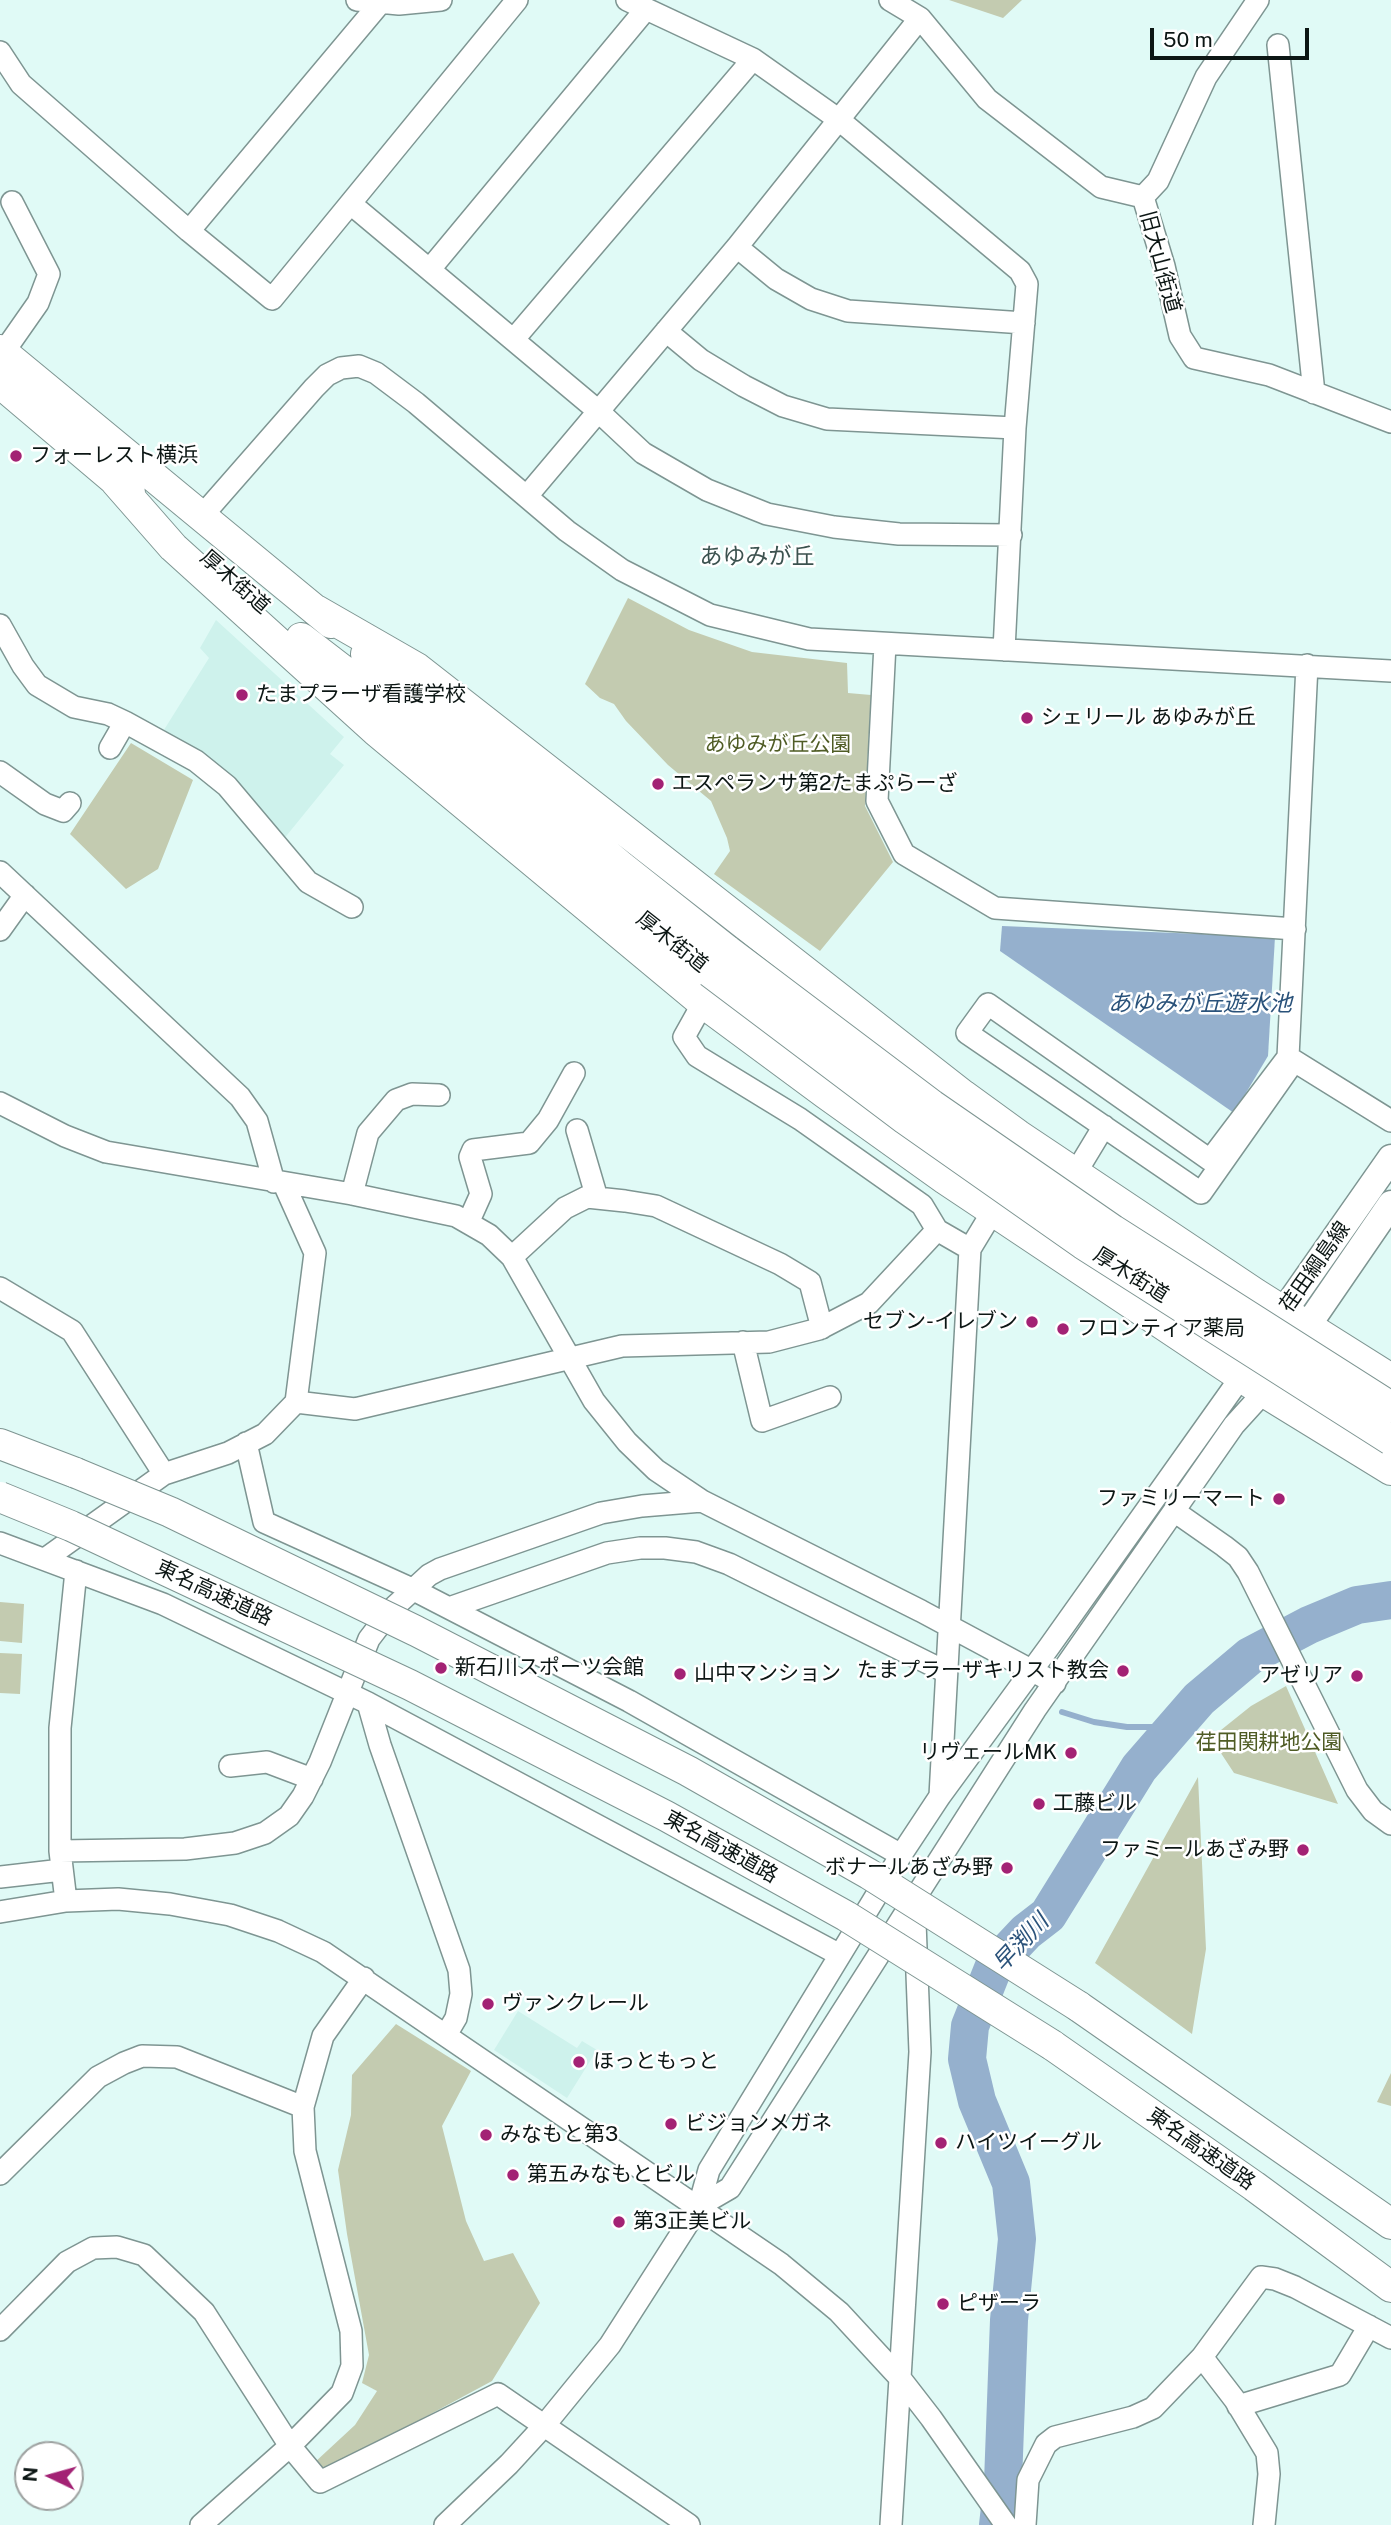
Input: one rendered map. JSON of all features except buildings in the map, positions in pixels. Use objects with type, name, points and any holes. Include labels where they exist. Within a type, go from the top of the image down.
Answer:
[{"type":"highway","name":"厚木街道","points":[[2,352],[316,610],[402,686],[728,951],[932,1105],[1113,1230],[1391,1407]]},
{"type":"highway","name":"厚木街道","points":[[0,383],[289,629],[388,705],[602,888],[905,1119],[1083,1244],[1391,1440]]},
{"type":"highway","points":[[116,482],[173,547],[376,731],[703,1003],[992,1211],[1252,1385],[1391,1470]]},
{"type":"highway","points":[[316,610],[417,668],[963,1095],[1075,1174],[1391,1379]]},
{"type":"highway","points":[[0,1444],[170,1512],[416,1631],[688,1771],[869,1874],[1079,2006],[1391,2224]]},
{"type":"highway","name":"東名高速道路","points":[[0,1497],[71,1526],[410,1685],[666,1816],[846,1916],[1052,2045],[1254,2186],[1391,2287]]},
{"type":"main road","name":"荏田綱島線","points":[[1252,1385],[1391,1158]]},
{"type":"main road","name":"荏田綱島線","points":[[1294,1318],[1391,1204]]},
{"type":"street","points":[[357,0],[399,4],[441,0]]},
{"type":"street","points":[[1,58],[21,84],[272,299],[517,0]]},
{"type":"street","name":"旧大山街道","points":[[890,0],[920,18],[986,99],[1101,187],[1143,197],[1164,266],[1180,336],[1194,358],[1269,375],[1391,422]]},
{"type":"street","points":[[189,230],[381,2]]},
{"type":"street","points":[[1143,197],[1158,181],[1206,78],[1265,3]]},
{"type":"street","points":[[430,269],[636,4],[753,59],[838,119],[1020,271],[1027,284],[1015,428],[1004,650]]},
{"type":"street","points":[[527,496],[737,247],[920,18]]},
{"type":"street","points":[[1278,45],[1314,393]]},
{"type":"street","points":[[514,339],[753,59]]},
{"type":"street","points":[[2,352],[38,303],[49,274],[12,202]]},
{"type":"street","points":[[351,204],[514,339],[643,453],[707,490],[768,514],[834,527],[899,534],[1011,535]]},
{"type":"street","points":[[737,247],[776,279],[811,299],[848,311],[1024,323]]},
{"type":"street","points":[[666,331],[701,360],[744,386],[783,406],[827,419],[1015,428]]},
{"type":"street","points":[[201,517],[314,388],[334,372],[359,366],[376,373],[416,403],[567,531],[622,570],[710,615],[809,639],[1391,671]]},
{"type":"street","points":[[0,625],[37,685],[74,707],[108,714],[125,722],[196,761],[227,786],[307,882],[352,906]]},
{"type":"street","points":[[885,643],[877,801],[904,854],[995,908],[1295,929]]},
{"type":"street","points":[[1291,1059],[1210,1160],[988,1004],[967,1033],[1201,1193],[1291,1059],[1307,666]]},
{"type":"street","points":[[110,748],[125,722]]},
{"type":"street","points":[[0,772],[45,804],[63,811],[71,803]]},
{"type":"street","points":[[0,872],[240,1097],[257,1121],[279,1183],[315,1252],[296,1402],[265,1434],[228,1453],[164,1474],[45,1559]]},
{"type":"street","points":[[0,930],[25,895]]},
{"type":"street","points":[[703,1003],[684,1037],[697,1056],[800,1119],[922,1205],[937,1230],[970,1249]]},
{"type":"street","points":[[1291,1059],[1391,1121]]},
{"type":"street","points":[[468,1223],[481,1194],[470,1157],[473,1150],[529,1143],[548,1120],[574,1073]]},
{"type":"street","points":[[352,1194],[368,1133],[396,1100],[412,1094],[439,1095]]},
{"type":"street","points":[[0,1103],[65,1136],[106,1152],[352,1194],[456,1216],[489,1234],[512,1257],[594,1401],[627,1443],[656,1470],[702,1501],[1055,1683]]},
{"type":"street","points":[[1075,1174],[1104,1126]]},
{"type":"street","points":[[577,1130],[597,1198]]},
{"type":"street","points":[[512,1257],[565,1208],[587,1198],[656,1206],[780,1264],[810,1282],[822,1328]]},
{"type":"street","points":[[940,1796],[970,1249],[992,1211]]},
{"type":"street","points":[[296,1402],[355,1409],[622,1346],[769,1342],[822,1328],[869,1303],[937,1230]]},
{"type":"street","points":[[0,1288],[72,1331],[164,1474]]},
{"type":"street","points":[[743,1342],[762,1421],[830,1397]]},
{"type":"street","points":[[699,2206],[730,2188],[914,1896],[1055,1683],[1234,1425],[1252,1385]]},
{"type":"street","points":[[445,2525],[509,2464],[543,2427],[610,2345],[699,2206],[709,2170],[901,1855],[940,1796],[1030,1671],[1252,1385]]},
{"type":"street","points":[[246,1443],[264,1522],[412,1589],[629,1701],[901,1855]]},
{"type":"street","points":[[0,1877],[61,1861],[235,1843],[265,1833],[289,1816],[312,1779],[369,1639],[392,1609],[412,1589],[440,1569],[601,1513],[642,1506],[702,1501]]},
{"type":"street","points":[[1174,1511],[1238,1557],[1357,1790],[1373,1811],[1391,1824]]},
{"type":"street","points":[[0,1544],[163,1604],[368,1703],[841,1955]]},
{"type":"street","points":[[449,1608],[607,1553],[640,1548],[665,1548],[696,1552],[729,1564],[947,1672]]},
{"type":"street","points":[[66,1901],[61,1861],[60,1728],[76,1571]]},
{"type":"street","points":[[368,1703],[380,1745],[459,1970],[461,1994],[456,2018],[446,2035]]},
{"type":"street","points":[[230,1766],[267,1762],[312,1779]]},
{"type":"street","points":[[891,2525],[920,2052],[914,1896]]},
{"type":"street","points":[[0,1912],[66,1901],[118,1899],[170,1904],[230,1915],[278,1931],[323,1952],[699,2206],[781,2264],[839,2312],[900,2378],[932,2418],[1006,2525]]},
{"type":"street","points":[[201,2525],[290,2446],[342,2393],[352,2366],[351,2331],[305,2151],[303,2107],[323,2036],[364,1978]]},
{"type":"street","points":[[0,2174],[98,2077],[142,2056],[177,2057],[303,2107]]},
{"type":"street","points":[[0,2330],[67,2262],[93,2248],[117,2247],[144,2255],[204,2312],[290,2446],[320,2482],[498,2394],[689,2525]]},
{"type":"street","points":[[1025,2525],[1028,2480],[1046,2444],[1055,2437],[1133,2417],[1153,2408],[1202,2357],[1261,2277],[1276,2279],[1295,2287],[1391,2338]]},
{"type":"street","points":[[1238,2406],[1340,2375],[1369,2326]]},
{"type":"street","points":[[1202,2357],[1238,2406],[1267,2453],[1269,2474],[1264,2525]]},
{"type":"shaded area","name":"たまプラーザ看護学校","points":[[216,620],[344,737],[330,754],[344,765],[283,840],[162,733],[209,658],[200,648]]},
{"type":"shaded area","points":[[518,2011],[577,2048],[582,2041],[597,2050],[567,2098],[494,2050]]},
{"type":"green space","points":[[949,0],[1022,0],[1003,18]]},
{"type":"green space","name":"あゆみが丘公園","points":[[628,598],[689,630],[752,652],[847,663],[848,693],[871,695],[865,806],[893,862],[820,951],[714,874],[730,851],[711,801],[668,765],[626,721],[614,704],[600,698],[585,684]]},
{"type":"green space","points":[[131,743],[193,780],[158,869],[126,889],[70,834]]},
{"type":"green space","points":[[0,1602],[24,1604],[22,1643],[0,1641]]},
{"type":"green space","points":[[0,1653],[22,1654],[20,1694],[0,1693]]},
{"type":"green space","name":"荏田関耕地公園","points":[[1286,1686],[1338,1804],[1234,1773],[1211,1738],[1251,1706]]},
{"type":"green space","points":[[1198,1777],[1206,1949],[1192,2034],[1095,1963]]},
{"type":"green space","points":[[396,2024],[471,2071],[442,2126],[466,2221],[484,2261],[513,2253],[540,2303],[492,2381],[323,2472],[314,2463],[355,2425],[377,2391],[362,2383],[369,2355],[338,2170],[351,2115],[352,2075]]},
{"type":"green space","points":[[1391,2073],[1391,2106],[1377,2102]]},
{"type":"water","name":"あゆみが丘遊水池","points":[[1002,926],[1275,937],[1268,1056],[1234,1113],[1000,951]]},
{"type":"waterway","name":"早渕川","points":[[998,2525],[1003,2482],[1009,2320],[1017,2239],[1011,2183],[977,2101],[967,2059],[970,2026],[994,1966],[1026,1932],[1048,1915],[1139,1768],[1199,1699],[1250,1656],[1309,1625],[1357,1605],[1391,1600]]},
{"type":"waterway","points":[[1062,1712],[1094,1722],[1127,1727],[1177,1724]]},
{"type":"place","name":"フォーレスト横浜","points":[[16,456]]},
{"type":"place","name":"たまプラーザ看護学校","points":[[242,695]]},
{"type":"place","name":"シェリール あゆみが丘","points":[[1027,718]]},
{"type":"place","name":"エスペランサ第2たまぷらーざ","points":[[658,784]]},
{"type":"place","name":"セブン-イレブン","points":[[1032,1322]]},
{"type":"place","name":"フロンティア薬局","points":[[1063,1329]]},
{"type":"place","name":"ファミリーマート","points":[[1279,1499]]},
{"type":"place","name":"新石川スポーツ会館","points":[[441,1668]]},
{"type":"place","name":"たまプラーザキリスト教会","points":[[1123,1671]]},
{"type":"place","name":"山中マンション","points":[[680,1674]]},
{"type":"place","name":"アゼリア","points":[[1357,1676]]},
{"type":"place","name":"リヴェールMK","points":[[1071,1753]]},
{"type":"place","name":"工藤ビル","points":[[1039,1804]]},
{"type":"place","name":"ファミールあざみ野","points":[[1303,1850]]},
{"type":"place","name":"ボナールあざみ野","points":[[1007,1868]]},
{"type":"place","name":"ヴァンクレール","points":[[488,2004]]},
{"type":"place","name":"ほっともっと","points":[[579,2062]]},
{"type":"place","name":"ビジョンメガネ","points":[[671,2124]]},
{"type":"place","name":"みなもと第3","points":[[486,2135]]},
{"type":"place","name":"ハイツイーグル","points":[[941,2143]]},
{"type":"place","name":"第五みなもとビル","points":[[513,2175]]},
{"type":"place","name":"第3正美ビル","points":[[619,2222]]},
{"type":"place","name":"ピザーラ","points":[[943,2304]]},
{"type":"district","name":"あゆみが丘","points":[[757,557]]}]
